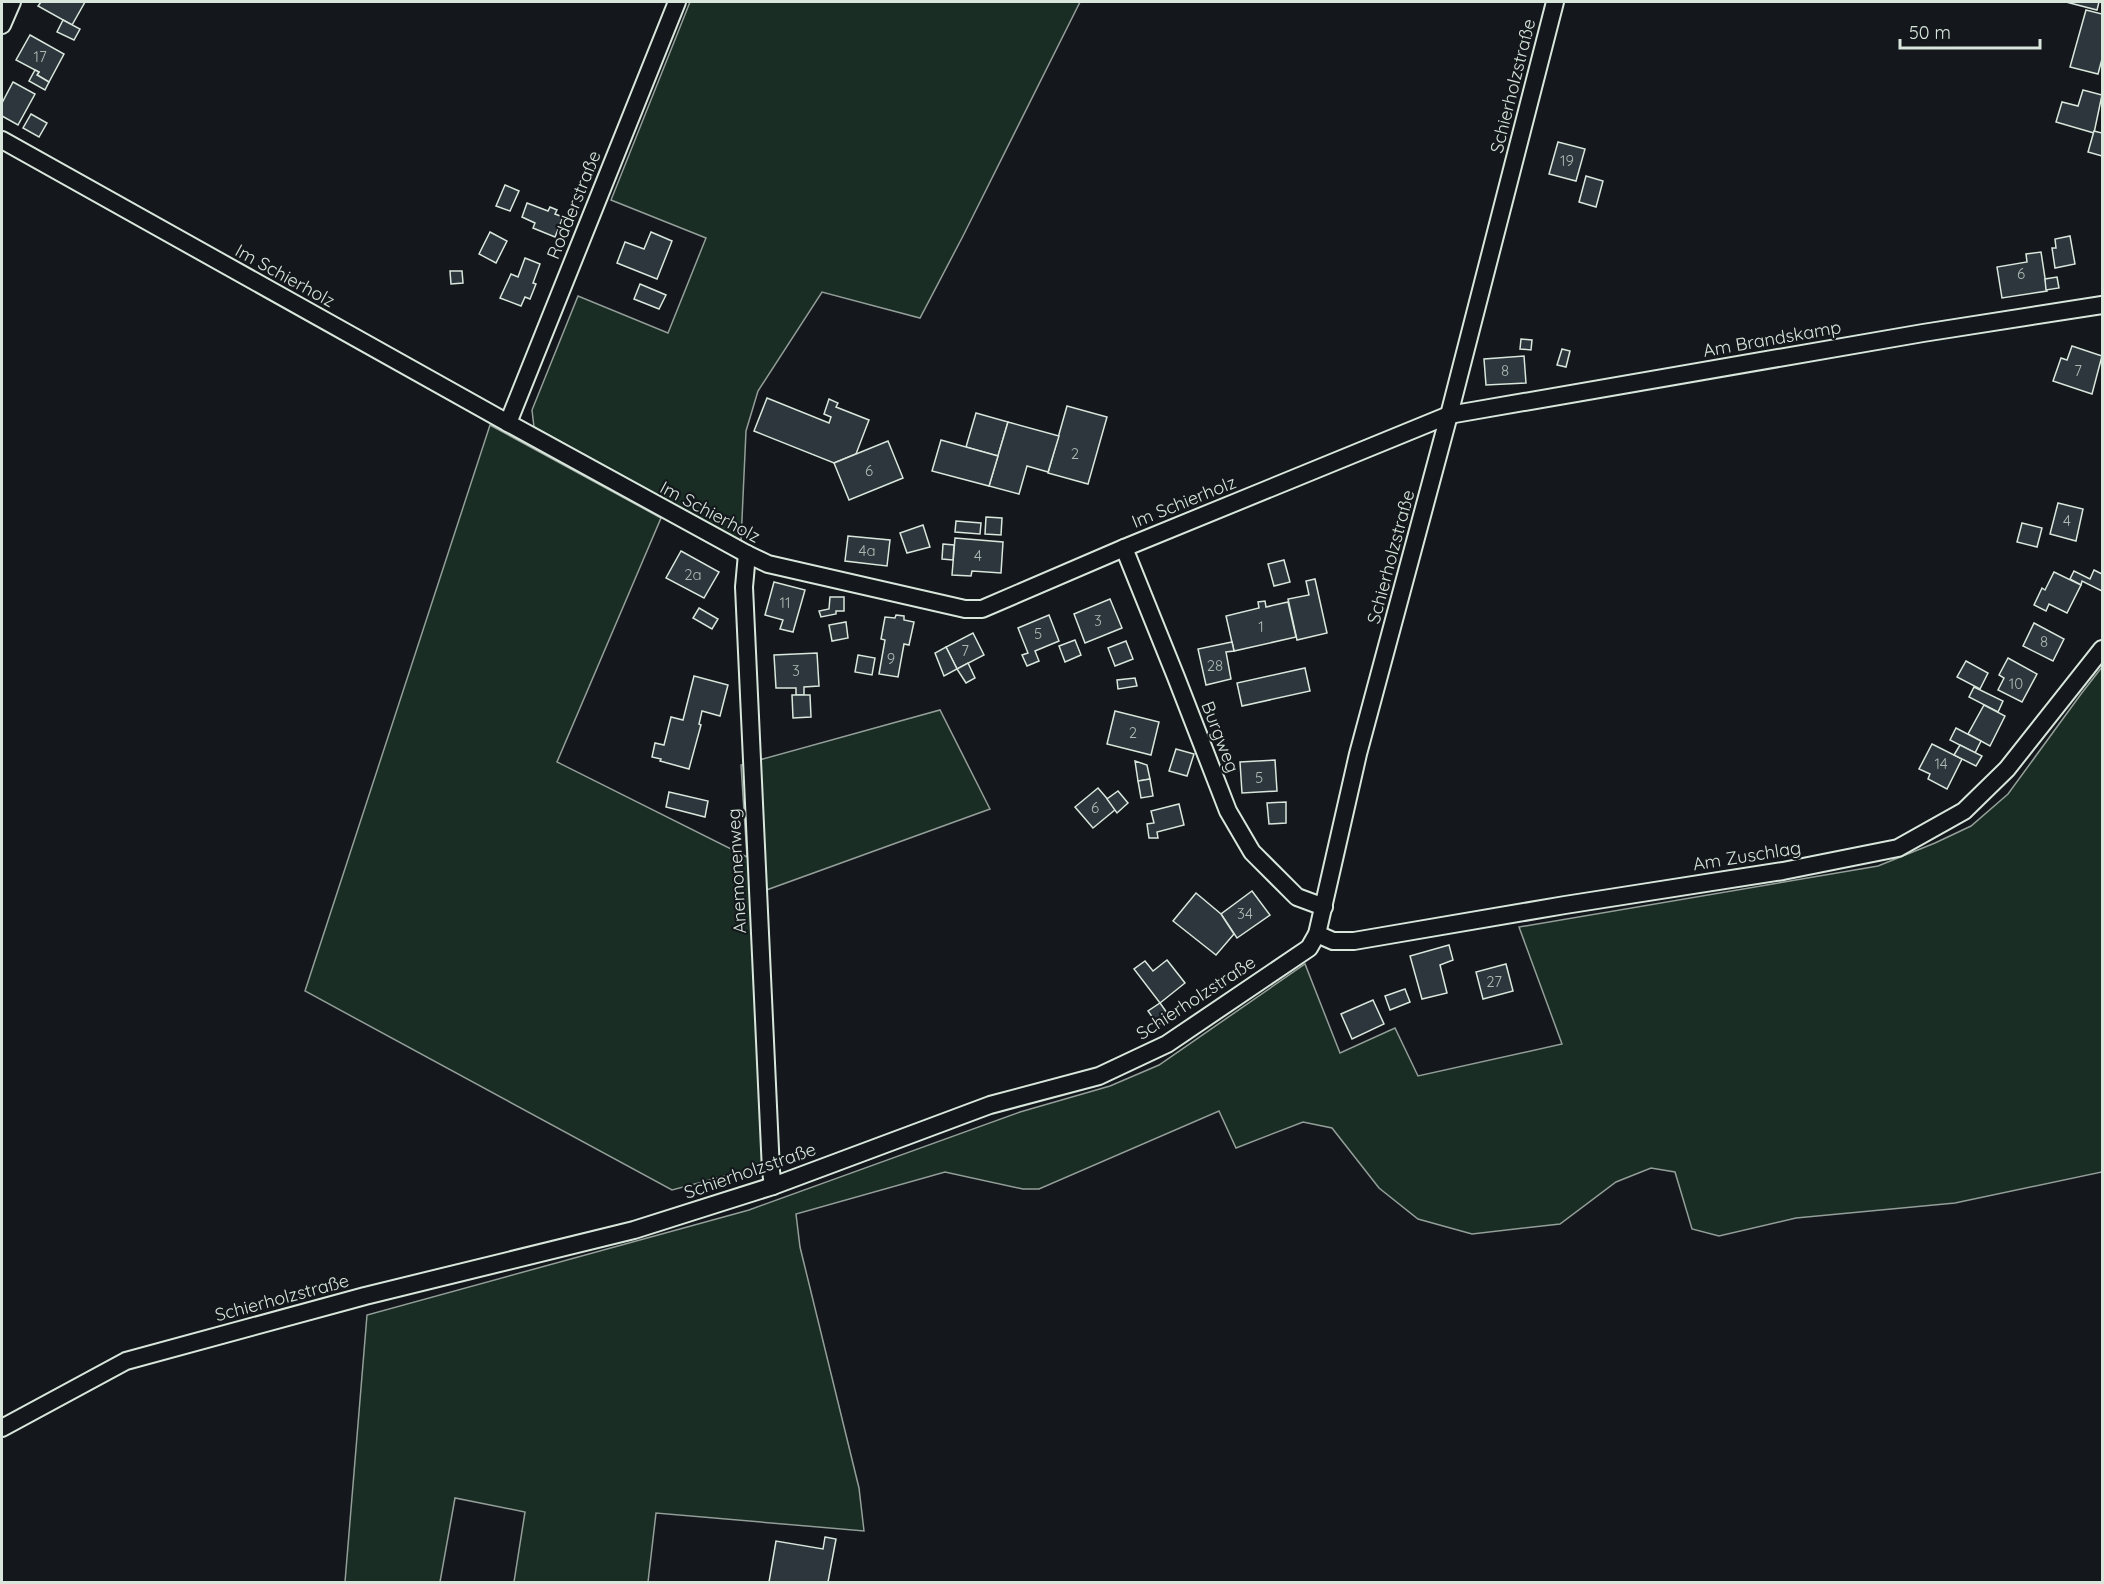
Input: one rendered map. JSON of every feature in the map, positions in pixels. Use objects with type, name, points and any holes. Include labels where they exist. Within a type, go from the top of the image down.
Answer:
[{"type":"street","points":[[2,25],[12,2]]},
{"type":"street","name":"Rodderstraße","points":[[508,423],[677,2]]},
{"type":"street","name":"Schierholzstraße","points":[[2,1428],[126,1361],[365,1296],[634,1230],[773,1186],[990,1105],[1099,1076],[1167,1044],[1309,948],[1317,934],[1358,754],[1449,415],[1555,2]]},
{"type":"street","name":"Im Schierholz","points":[[2,140],[747,554],[768,564],[965,609],[981,609],[1449,415]]},
{"type":"street","name":"Am Brandskamp","points":[[1449,415],[1923,333],[2103,305]]},
{"type":"street","name":"Burgweg","points":[[1124,548],[1228,811],[1252,852],[1297,897],[1324,907]]},
{"type":"street","name":"Anemonenweg","points":[[747,554],[744,587],[773,1186]]},
{"type":"street","name":"Am Zuschlag","points":[[1317,934],[1333,941],[1354,941],[1783,871],[1898,848],[1964,811],[1998,778],[2103,649]]},
{"type":"green space","points":[[690,2],[1080,2],[920,318],[822,292],[758,391],[746,431],[741,541],[534,427],[532,410],[578,296],[668,333],[706,238],[611,200]]},
{"type":"green space","points":[[490,425],[661,518],[557,762],[747,857],[741,765],[940,710],[990,809],[750,896],[763,1166],[672,1190],[305,991]]},
{"type":"green space","points":[[2102,667],[2102,1172],[1955,1203],[1796,1218],[1719,1236],[1692,1229],[1675,1172],[1651,1168],[1616,1182],[1560,1224],[1472,1234],[1418,1219],[1379,1188],[1332,1128],[1303,1122],[1236,1148],[1219,1111],[1039,1189],[1023,1189],[945,1172],[796,1214],[800,1247],[859,1488],[864,1531],[656,1513],[648,1582],[514,1582],[525,1512],[455,1498],[440,1582],[345,1582],[367,1315],[749,1210],[1020,1112],[1110,1086],[1159,1065],[1305,964],[1340,1053],[1395,1028],[1418,1076],[1562,1044],[1519,927],[1878,866],[1935,843],[1971,826],[2008,794]]},
{"type":"building","points":[[41,2],[85,2],[72,25],[38,6]]},
{"type":"building","points":[[2066,2],[2099,2],[2097,10]]},
{"type":"building","points":[[2086,10],[2102,14],[2102,59],[2098,74],[2070,67]]},
{"type":"building","points":[[63,20],[80,29],[74,40],[57,32]]},
{"type":"building","points":[[30,35],[64,54],[49,82],[37,75],[39,72],[16,60]]},
{"type":"building","points":[[35,70],[39,72],[37,75],[49,82],[45,90],[29,81]]},
{"type":"building","points":[[13,82],[35,94],[18,125],[2,116],[2,103]]},
{"type":"building","points":[[2083,90],[2102,95],[2094,133],[2056,122],[2062,102],[2078,106]]},
{"type":"building","points":[[31,114],[47,123],[39,137],[23,128]]},
{"type":"building","points":[[2094,131],[2102,133],[2102,156],[2088,152]]},
{"type":"building","points":[[1558,142],[1585,149],[1576,181],[1549,174]]},
{"type":"building","points":[[1586,176],[1603,181],[1596,207],[1579,202]]},
{"type":"building","points":[[505,185],[519,191],[510,211],[496,206]]},
{"type":"building","points":[[527,203],[548,211],[550,207],[557,210],[555,214],[563,217],[555,237],[533,228],[535,223],[522,217]]},
{"type":"building","points":[[490,232],[507,241],[496,263],[479,254]]},
{"type":"building","points":[[651,232],[672,241],[657,279],[617,263],[625,242],[644,249]]},
{"type":"building","points":[[2070,236],[2075,264],[2055,268],[2052,248],[2056,248],[2055,239]]},
{"type":"building","points":[[2041,252],[2047,291],[2002,298],[1997,267],[2027,262],[2026,254]]},
{"type":"building","points":[[525,258],[540,264],[530,299],[525,297],[521,306],[500,298],[511,274],[518,277]]},
{"type":"building","points":[[450,271],[462,271],[463,283],[451,284]]},
{"type":"building","points":[[2057,277],[2059,288],[2046,290],[2045,279]]},
{"type":"building","points":[[640,284],[666,295],[659,309],[634,299]]},
{"type":"building","points":[[1521,339],[1532,340],[1531,350],[1520,349]]},
{"type":"building","points":[[2072,346],[2102,356],[2092,394],[2053,381],[2061,358],[2067,360]]},
{"type":"building","points":[[1562,349],[1570,351],[1566,367],[1557,365]]},
{"type":"building","points":[[1524,356],[1526,383],[1486,385],[1484,359]]},
{"type":"building","points":[[767,398],[829,423],[831,417],[824,414],[829,399],[838,403],[836,407],[869,420],[856,454],[834,463],[754,431]]},
{"type":"building","points":[[1067,406],[1107,417],[1088,484],[1048,473]]},
{"type":"building","points":[[976,413],[1008,422],[998,456],[966,447]]},
{"type":"building","points":[[1008,422],[1059,436],[1048,472],[1027,466],[1019,494],[989,486]]},
{"type":"building","points":[[941,440],[998,456],[989,486],[932,471]]},
{"type":"building","points":[[888,441],[903,478],[849,500],[834,463]]},
{"type":"building","points":[[2058,503],[2083,509],[2076,541],[2050,534]]},
{"type":"building","points":[[986,517],[1002,518],[1001,535],[985,534]]},
{"type":"building","points":[[956,521],[981,523],[980,534],[955,532]]},
{"type":"building","points":[[2022,523],[2042,528],[2037,547],[2017,542]]},
{"type":"building","points":[[923,525],[930,547],[907,553],[900,533]]},
{"type":"building","points":[[848,536],[890,540],[887,566],[845,561]]},
{"type":"building","points":[[955,538],[1003,542],[1001,573],[972,571],[971,576],[952,575]]},
{"type":"building","points":[[943,544],[954,545],[953,560],[942,559]]},
{"type":"building","points":[[681,551],[719,572],[704,598],[666,578]]},
{"type":"building","points":[[1284,560],[1290,582],[1274,586],[1268,564]]},
{"type":"building","points":[[2094,570],[2102,574],[2102,591],[2082,581],[2081,585],[2070,579],[2074,571],[2090,579]]},
{"type":"building","points":[[2054,572],[2081,585],[2067,613],[2049,604],[2046,611],[2034,605],[2042,588],[2045,590]]},
{"type":"building","points":[[1315,579],[1327,633],[1297,640],[1288,599],[1309,595],[1306,581]]},
{"type":"building","points":[[774,582],[805,590],[793,632],[780,629],[783,620],[765,615]]},
{"type":"building","points":[[830,597],[844,597],[844,611],[836,611],[836,614],[821,617],[819,611],[829,609]]},
{"type":"building","points":[[1110,599],[1122,628],[1085,643],[1074,614]]},
{"type":"building","points":[[1265,601],[1266,607],[1288,602],[1296,637],[1234,651],[1226,616],[1259,608],[1258,602]]},
{"type":"building","points":[[699,608],[718,619],[712,629],[693,618]]},
{"type":"building","points":[[896,615],[904,616],[904,620],[914,622],[909,645],[904,644],[898,677],[879,674],[885,640],[881,639],[885,617],[895,618]]},
{"type":"building","points":[[1049,615],[1059,641],[1035,651],[1039,661],[1027,666],[1022,655],[1028,653],[1018,628]]},
{"type":"building","points":[[846,622],[848,638],[832,641],[829,625]]},
{"type":"building","points":[[2034,623],[2064,639],[2053,661],[2023,646]]},
{"type":"building","points":[[973,633],[984,655],[957,669],[946,647]]},
{"type":"building","points":[[1075,640],[1081,655],[1065,662],[1059,646]]},
{"type":"building","points":[[1126,641],[1133,659],[1115,666],[1108,648]]},
{"type":"building","points":[[1232,642],[1234,651],[1226,652],[1231,679],[1206,685],[1198,649]]},
{"type":"building","points":[[946,647],[957,669],[944,676],[935,653]]},
{"type":"building","points":[[817,653],[819,686],[804,687],[804,695],[796,695],[796,688],[776,688],[774,655]]},
{"type":"building","points":[[858,655],[875,658],[872,675],[855,672]]},
{"type":"building","points":[[2008,658],[2037,674],[2022,702],[1998,690],[2004,678],[1999,675]]},
{"type":"building","points":[[1966,661],[1988,673],[1980,689],[1957,677]]},
{"type":"building","points":[[968,663],[975,678],[966,683],[957,669]]},
{"type":"building","points":[[1305,668],[1310,691],[1242,706],[1237,683]]},
{"type":"building","points":[[694,676],[728,685],[720,716],[702,711],[699,724],[701,725],[689,769],[652,757],[655,743],[664,745],[671,717],[683,720]]},
{"type":"building","points":[[1135,678],[1137,686],[1118,689],[1117,680]]},
{"type":"building","points":[[1974,687],[2003,701],[1998,712],[1969,697]]},
{"type":"building","points":[[792,695],[810,695],[811,717],[793,718]]},
{"type":"building","points":[[1984,705],[2005,716],[1990,746],[1968,734]]},
{"type":"building","points":[[1115,711],[1159,722],[1151,755],[1107,744]]},
{"type":"building","points":[[1956,728],[1981,741],[1975,753],[1950,740]]},
{"type":"building","points":[[1932,744],[1962,759],[1947,789],[1928,779],[1930,774],[1919,769]]},
{"type":"building","points":[[1960,745],[1982,756],[1976,766],[1954,755]]},
{"type":"building","points":[[1176,749],[1194,754],[1187,776],[1169,771]]},
{"type":"building","points":[[1275,760],[1277,791],[1242,793],[1240,762]]},
{"type":"building","points":[[1135,761],[1147,765],[1150,779],[1138,781]]},
{"type":"building","points":[[1150,779],[1153,796],[1141,798],[1138,781]]},
{"type":"building","points":[[1098,788],[1116,809],[1093,828],[1075,807]]},
{"type":"building","points":[[1118,791],[1128,803],[1117,813],[1107,799]]},
{"type":"building","points":[[669,792],[708,801],[705,817],[666,807]]},
{"type":"building","points":[[1286,802],[1286,823],[1269,824],[1267,803]]},
{"type":"building","points":[[1179,804],[1184,825],[1157,832],[1158,838],[1149,838],[1147,824],[1154,823],[1151,811]]},
{"type":"building","points":[[1252,891],[1270,915],[1237,938],[1221,914]]},
{"type":"building","points":[[1196,893],[1221,914],[1234,934],[1216,955],[1173,921]]},
{"type":"building","points":[[1449,945],[1453,960],[1440,965],[1447,993],[1422,999],[1410,956]]},
{"type":"building","points":[[1167,960],[1185,983],[1160,1003],[1134,969],[1145,961],[1153,971]]},
{"type":"building","points":[[1506,964],[1513,991],[1483,999],[1476,972]]},
{"type":"building","points":[[1405,989],[1410,1002],[1390,1010],[1385,996]]},
{"type":"building","points":[[1373,1000],[1384,1024],[1352,1039],[1341,1014]]},
{"type":"building","points":[[1160,1003],[1170,1017],[1158,1025],[1148,1011]]},
{"type":"building","points":[[825,1537],[836,1539],[828,1582],[769,1582],[776,1541],[823,1549]]}]
